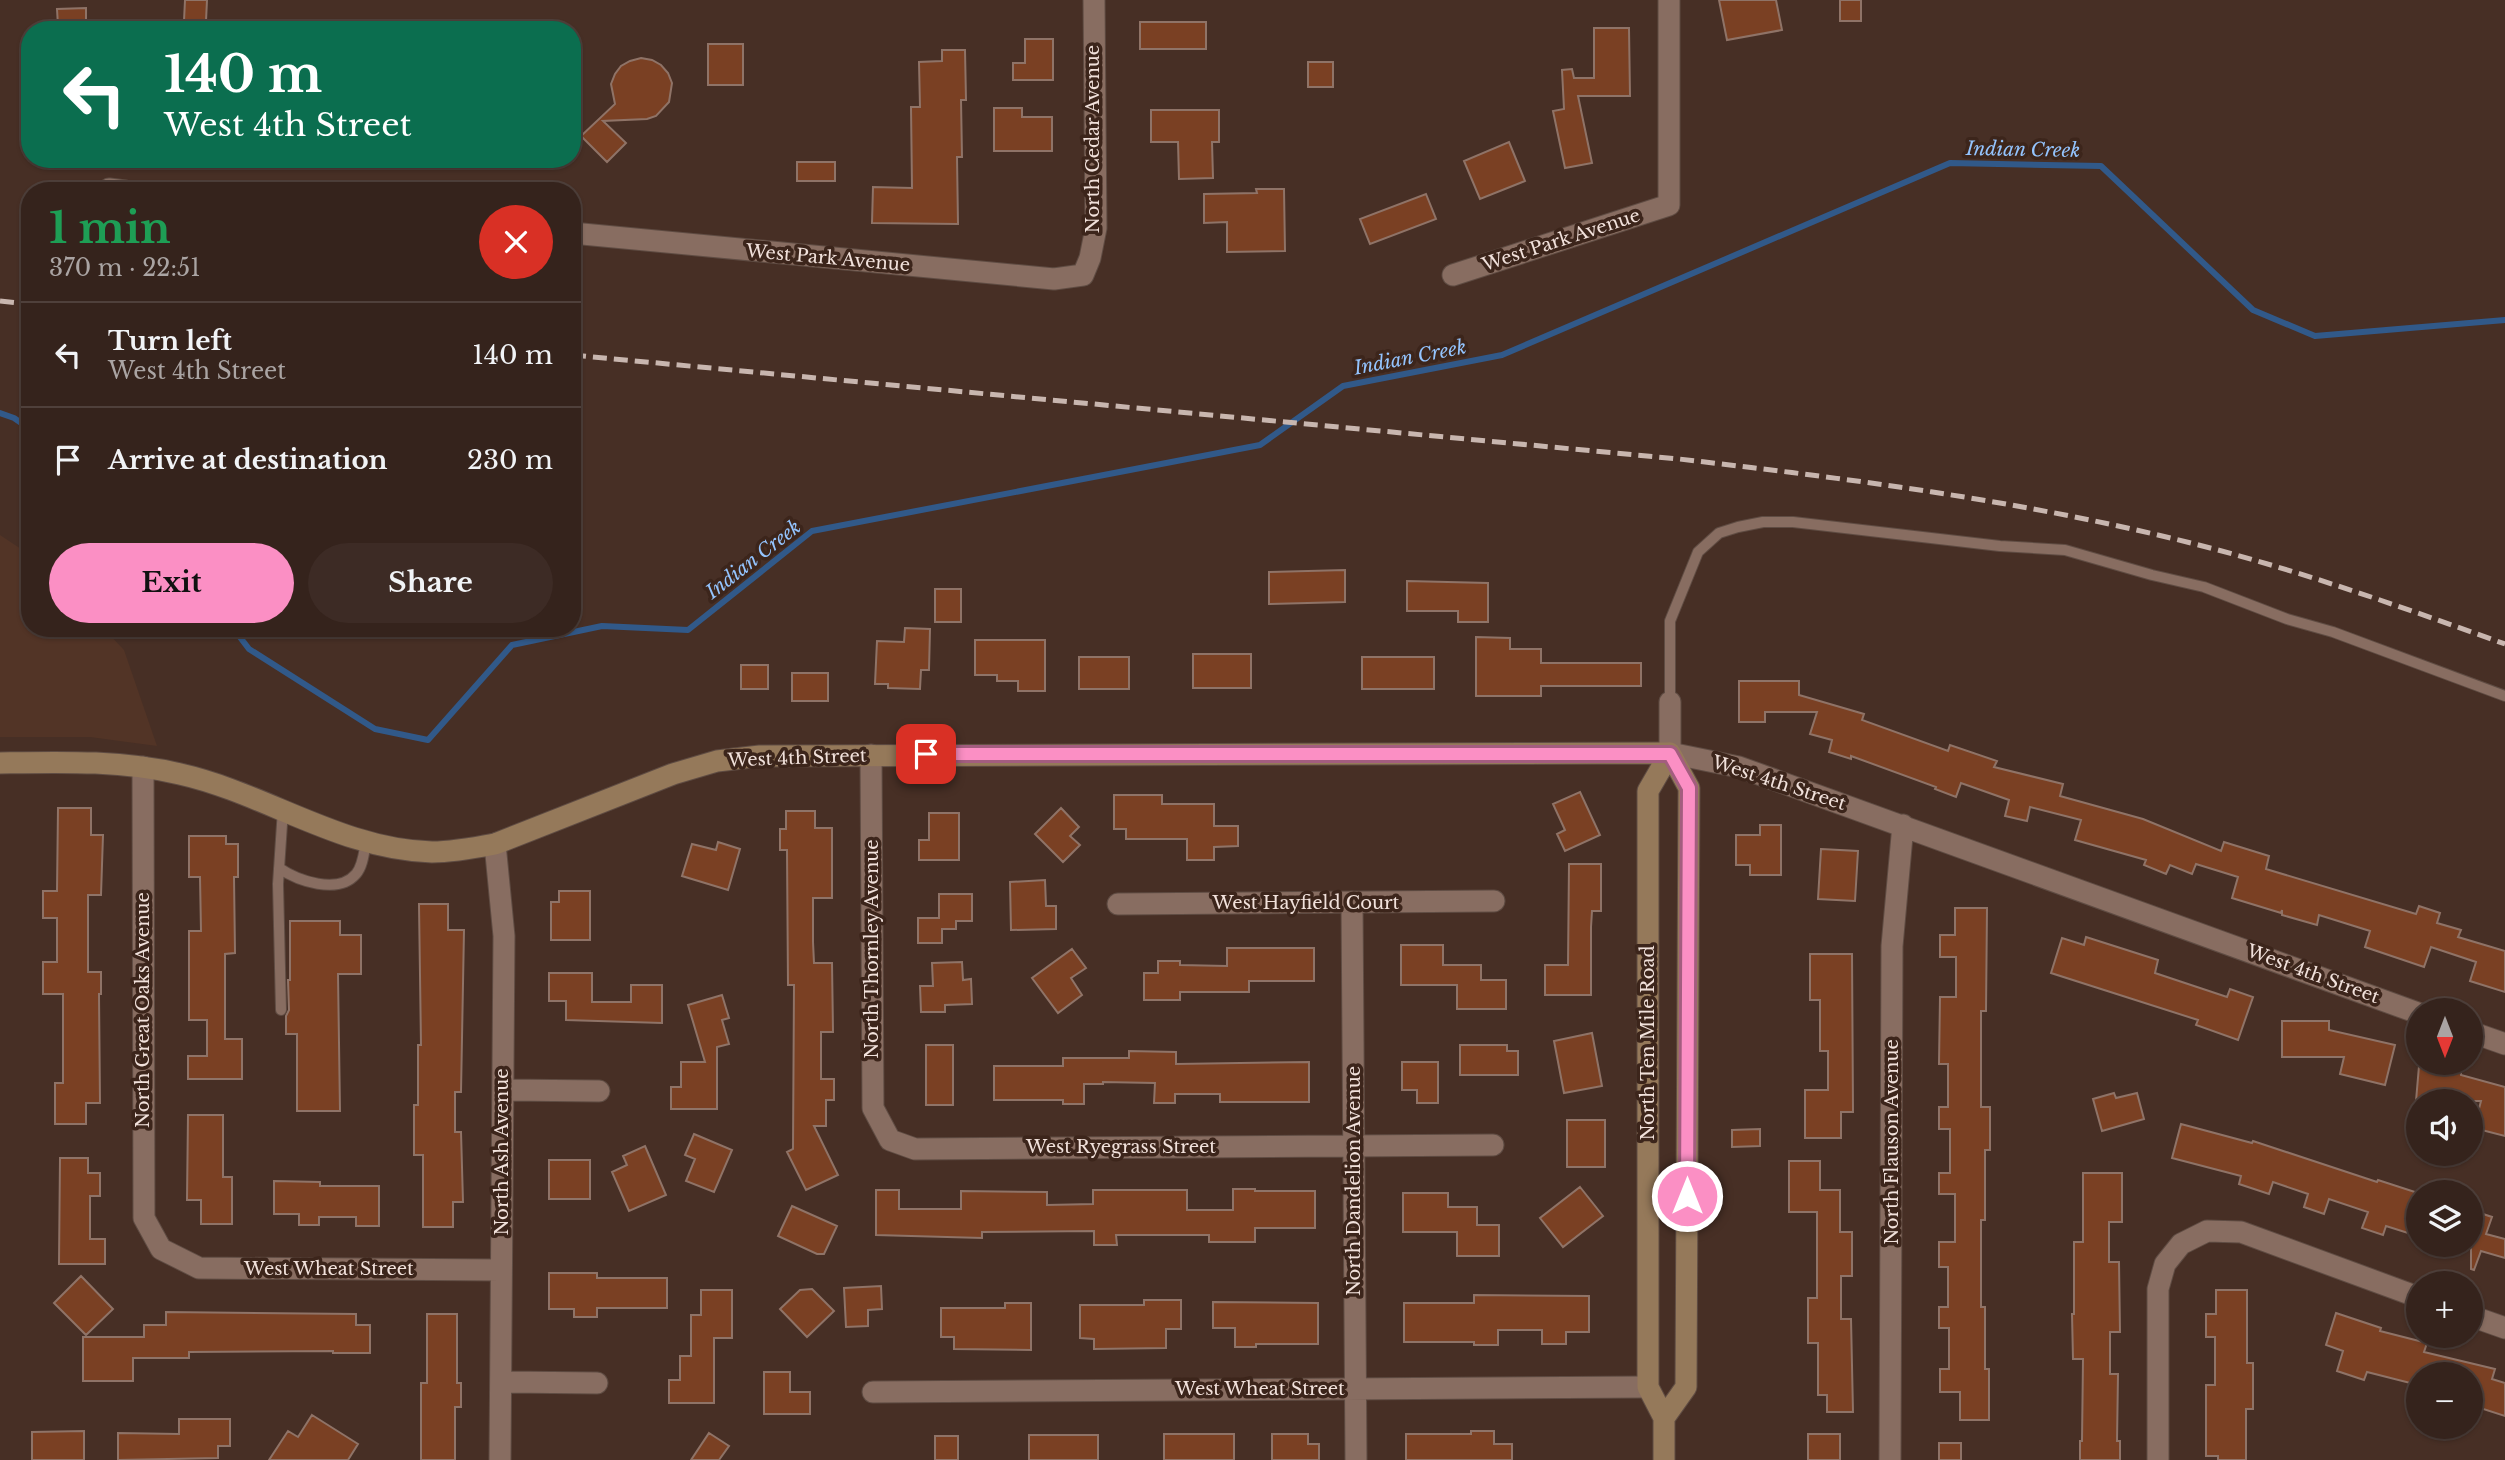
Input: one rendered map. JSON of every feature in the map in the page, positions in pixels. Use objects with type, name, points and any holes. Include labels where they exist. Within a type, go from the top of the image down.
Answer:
[{"type":"main road","name":"West 4th Street","points":[[0,762],[82,762],[143,767],[180,774],[234,789],[366,842],[432,852],[495,844],[673,774],[717,761],[760,756],[1670,754]]},
{"type":"main road","name":"North Ten Mile Road","points":[[1664,1460],[1664,1418],[1648,1387],[1648,791],[1670,754]]},
{"type":"main road","points":[[1664,1418],[1686,1387],[1689,788],[1670,754]]},
{"type":"street","name":"North Cedar Avenue","points":[[1083,275],[1090,258],[1096,228],[1094,0]]},
{"type":"street","name":"West Park Avenue","points":[[1453,275],[1669,205],[1669,0]]},
{"type":"street","name":"West Park Avenue","points":[[581,234],[1054,279],[1083,275]]},
{"type":"street","points":[[1670,702],[1670,754]]},
{"type":"street","name":"West 4th Street","points":[[1670,754],[1739,767],[2406,1009]]},
{"type":"street","name":"North Thornley Avenue","points":[[871,755],[873,1108],[890,1140]]},
{"type":"street","name":"North Great Oaks Avenue","points":[[143,767],[144,1218],[161,1249]]},
{"type":"street","name":"North Flauson Avenue","points":[[1890,1460],[1892,946],[1903,825]]},
{"type":"street","name":"North Ash Avenue","points":[[495,844],[504,936],[500,1460]]},
{"type":"street","name":"West Hayfield Court","points":[[1118,904],[1494,901]]},
{"type":"street","name":"North Dandelion Avenue","points":[[1352,902],[1356,1460]]},
{"type":"street","points":[[2483,1036],[2505,1044]]},
{"type":"street","points":[[503,1090],[599,1091]]},
{"type":"street","name":"West Ryegrass Street","points":[[890,1140],[915,1149],[1493,1144]]},
{"type":"street","points":[[2158,1460],[2158,1289],[2165,1264],[2181,1244],[2207,1231],[2241,1232],[2406,1293]]},
{"type":"street","name":"West Wheat Street","points":[[161,1249],[198,1268],[501,1270]]},
{"type":"street","points":[[2483,1320],[2505,1328]]},
{"type":"street","points":[[500,1382],[597,1383]]},
{"type":"street","name":"West Wheat Street","points":[[873,1392],[1648,1387]]},
{"type":"lane","points":[[1670,702],[1670,621],[1698,552],[1718,533],[1763,522],[1793,522],[2000,546],[2065,550],[2204,587],[2505,696]]},
{"type":"lane","points":[[281,1010],[279,868],[283,809]]},
{"type":"lane","points":[[279,868],[292,877],[312,883],[333,884],[349,880],[358,873],[366,842]]},
{"type":"shaded area","points":[[0,535],[21,549],[21,637],[112,637],[124,650],[157,746],[90,737],[0,737]]},
{"type":"building","points":[[185,0],[207,0],[206,21],[184,21]]},
{"type":"building","points":[[1719,0],[1776,0],[1782,30],[1727,40]]},
{"type":"building","points":[[1840,0],[1861,0],[1861,21],[1840,21]]},
{"type":"building","points":[[86,8],[86,21],[58,21],[57,9]]},
{"type":"building","points":[[1140,22],[1206,22],[1206,49],[1140,49]]},
{"type":"building","points":[[1594,28],[1629,28],[1630,96],[1578,96],[1592,163],[1565,168],[1553,111],[1564,109],[1562,70],[1572,69],[1574,78],[1594,78]]},
{"type":"building","points":[[1025,39],[1053,39],[1053,80],[1013,80],[1013,63],[1025,63]]},
{"type":"building","points":[[708,44],[743,44],[743,85],[708,85]]},
{"type":"building","points":[[942,50],[965,50],[966,100],[961,100],[962,157],[957,157],[958,224],[872,223],[873,187],[912,188],[911,107],[920,107],[919,62],[942,61]]},
{"type":"building","points":[[641,58],[661,65],[668,73],[672,83],[669,102],[656,116],[647,119],[603,121],[626,143],[607,162],[581,136],[615,104],[611,84],[621,66]]},
{"type":"building","points":[[1308,62],[1333,62],[1333,87],[1308,87]]},
{"type":"building","points":[[994,108],[1022,108],[1022,117],[1052,117],[1052,151],[994,151]]},
{"type":"building","points":[[1151,110],[1219,110],[1219,142],[1212,142],[1213,178],[1179,179],[1178,142],[1151,142]]},
{"type":"building","points":[[1509,142],[1525,181],[1480,199],[1464,161]]},
{"type":"building","points":[[797,162],[835,162],[835,181],[797,181]]},
{"type":"building","points":[[1256,189],[1284,189],[1285,251],[1227,252],[1227,222],[1204,223],[1204,194],[1257,193]]},
{"type":"building","points":[[1426,194],[1436,219],[1370,244],[1360,219]]},
{"type":"building","points":[[1345,570],[1345,602],[1269,604],[1269,572]]},
{"type":"building","points":[[1407,581],[1488,583],[1488,622],[1458,622],[1458,611],[1407,611]]},
{"type":"building","points":[[935,589],[961,589],[961,622],[935,622]]},
{"type":"building","points":[[905,628],[930,629],[929,670],[921,670],[920,689],[888,688],[888,684],[875,684],[877,641],[904,642]]},
{"type":"building","points":[[1476,637],[1510,638],[1510,649],[1541,649],[1541,663],[1641,663],[1641,686],[1541,686],[1541,696],[1476,696]]},
{"type":"building","points":[[975,640],[1045,640],[1045,691],[1018,691],[1018,681],[997,681],[997,675],[975,675]]},
{"type":"building","points":[[1193,654],[1251,654],[1251,688],[1193,688]]},
{"type":"building","points":[[1079,657],[1129,657],[1129,689],[1079,689]]},
{"type":"building","points":[[1362,657],[1434,657],[1434,689],[1362,689]]},
{"type":"building","points":[[741,665],[768,665],[768,689],[741,689]]},
{"type":"building","points":[[792,673],[828,673],[828,701],[792,701]]},
{"type":"building","points":[[1739,681],[1799,681],[1799,695],[1864,714],[1862,720],[1948,751],[1950,745],[1997,761],[1994,767],[2063,784],[2060,796],[2143,819],[2221,851],[2224,842],[2269,856],[2266,869],[2416,914],[2419,906],[2440,913],[2437,923],[2461,930],[2458,937],[2505,951],[2505,992],[2470,981],[2476,962],[2431,947],[2424,967],[2365,947],[2370,931],[2319,915],[2317,925],[2282,915],[2282,910],[2281,913],[2232,898],[2238,877],[2196,864],[2192,874],[2170,865],[2166,874],[2144,865],[2146,860],[2075,840],[2081,820],[2030,807],[2027,821],[2005,816],[2009,800],[1961,783],[1956,797],[1851,756],[1851,759],[1829,752],[1832,740],[1810,734],[1817,712],[1765,712],[1765,722],[1739,722]]},
{"type":"building","points":[[1580,792],[1600,835],[1565,851],[1557,834],[1565,830],[1553,804]]},
{"type":"building","points":[[1114,795],[1162,795],[1162,804],[1214,804],[1214,826],[1238,826],[1238,846],[1214,847],[1214,860],[1187,860],[1187,839],[1126,839],[1126,829],[1114,829]]},
{"type":"building","points":[[58,808],[91,808],[91,835],[103,835],[101,895],[88,895],[88,972],[101,972],[100,1103],[86,1103],[86,1124],[55,1124],[55,1083],[63,1083],[63,994],[43,994],[43,962],[57,962],[57,918],[43,918],[43,891],[57,891]]},
{"type":"building","points":[[1061,808],[1079,827],[1070,836],[1080,845],[1063,862],[1035,834]]},
{"type":"building","points":[[786,811],[815,811],[815,828],[832,828],[832,898],[813,898],[813,942],[814,963],[832,963],[833,1032],[821,1032],[821,1079],[834,1079],[834,1100],[826,1100],[826,1126],[814,1126],[838,1175],[806,1190],[787,1152],[793,1149],[794,985],[788,985],[787,850],[780,850],[780,829],[786,829]]},
{"type":"building","points":[[929,813],[959,813],[959,860],[919,860],[919,840],[929,840]]},
{"type":"building","points":[[1760,825],[1781,825],[1781,875],[1750,875],[1750,865],[1736,865],[1736,835],[1760,835]]},
{"type":"building","points":[[189,836],[226,836],[226,844],[238,844],[238,877],[234,877],[235,953],[225,954],[225,1039],[242,1039],[242,1079],[188,1079],[188,1056],[207,1056],[207,1020],[189,1020],[189,931],[201,931],[200,877],[189,877]]},
{"type":"building","points":[[718,842],[740,849],[728,890],[682,876],[692,844],[716,850]]},
{"type":"building","points":[[1821,849],[1858,851],[1855,901],[1818,899]]},
{"type":"building","points":[[1569,864],[1601,864],[1601,911],[1592,911],[1591,995],[1545,995],[1545,965],[1568,965]]},
{"type":"building","points":[[1045,880],[1046,906],[1056,906],[1056,929],[1011,930],[1010,882]]},
{"type":"building","points":[[559,891],[590,891],[590,940],[551,940],[551,902],[559,902]]},
{"type":"building","points":[[939,894],[972,894],[972,921],[956,921],[956,929],[942,929],[942,943],[918,943],[918,918],[939,918]]},
{"type":"building","points":[[419,904],[448,904],[448,930],[464,930],[461,1092],[455,1092],[455,1132],[461,1132],[463,1202],[453,1202],[453,1227],[423,1227],[423,1155],[414,1155],[414,1105],[418,1105],[418,1045],[421,1045]]},
{"type":"building","points":[[1955,908],[1987,908],[1986,1011],[1981,1011],[1981,1107],[1990,1107],[1990,1150],[1985,1150],[1985,1220],[1981,1220],[1981,1307],[1985,1307],[1985,1369],[1989,1369],[1989,1420],[1960,1420],[1960,1392],[1940,1392],[1940,1369],[1949,1369],[1949,1328],[1939,1328],[1939,1307],[1948,1307],[1948,1267],[1939,1267],[1939,1242],[1955,1242],[1955,1194],[1939,1194],[1939,1173],[1950,1173],[1950,1129],[1939,1129],[1939,1107],[1948,1107],[1948,1064],[1939,1064],[1940,997],[1956,997],[1956,957],[1940,957],[1940,935],[1955,935]]},
{"type":"building","points":[[290,921],[340,921],[340,935],[361,935],[361,974],[338,974],[340,1111],[297,1111],[297,1034],[286,1034],[286,1016],[289,1010]]},
{"type":"building","points":[[2086,937],[2158,960],[2155,973],[2227,997],[2230,989],[2253,997],[2238,1040],[2196,1025],[2198,1020],[2051,973],[2062,938],[2084,945]]},
{"type":"building","points":[[1401,945],[1443,945],[1443,965],[1481,965],[1481,980],[1506,980],[1506,1009],[1457,1009],[1457,985],[1401,985]]},
{"type":"building","points":[[1227,948],[1314,948],[1314,981],[1249,981],[1249,992],[1180,992],[1180,1000],[1144,1000],[1144,973],[1158,973],[1158,961],[1180,961],[1180,965],[1227,966]]},
{"type":"building","points":[[1072,949],[1086,968],[1071,978],[1082,995],[1058,1013],[1032,978]]},
{"type":"building","points":[[1810,954],[1852,954],[1853,1112],[1841,1112],[1841,1138],[1805,1138],[1805,1090],[1828,1090],[1828,1051],[1820,1051],[1820,1000],[1810,1000]]},
{"type":"building","points":[[962,962],[963,980],[971,979],[972,1004],[945,1005],[945,1012],[921,1012],[920,986],[933,986],[932,963]]},
{"type":"building","points":[[549,973],[592,973],[592,1002],[631,1002],[631,985],[662,985],[662,1023],[566,1020],[566,1001],[549,1001]]},
{"type":"building","points":[[722,995],[729,1018],[722,1020],[729,1044],[717,1047],[717,1109],[671,1109],[671,1087],[681,1087],[681,1062],[705,1062],[688,1005]]},
{"type":"building","points":[[2282,1021],[2329,1021],[2329,1030],[2395,1045],[2385,1085],[2340,1074],[2344,1057],[2282,1057]]},
{"type":"building","points":[[1592,1033],[1602,1086],[1564,1093],[1554,1041]]},
{"type":"building","points":[[926,1045],[953,1045],[953,1105],[926,1105]]},
{"type":"building","points":[[1460,1045],[1507,1045],[1507,1051],[1518,1051],[1518,1075],[1460,1075]]},
{"type":"building","points":[[1129,1051],[1176,1052],[1176,1064],[1309,1062],[1309,1102],[1220,1102],[1220,1094],[1175,1094],[1175,1103],[1154,1103],[1155,1083],[1103,1082],[1084,1084],[1084,1104],[1063,1104],[1063,1100],[994,1100],[994,1066],[1063,1066],[1063,1058],[1129,1058]]},
{"type":"building","points":[[1402,1062],[1438,1062],[1438,1103],[1417,1103],[1417,1090],[1402,1090]]},
{"type":"building","points":[[2418,1075],[2461,1075],[2505,1087],[2505,1136],[2483,1130],[2483,1089],[2417,1089]]},
{"type":"building","points":[[2114,1093],[2116,1098],[2137,1093],[2144,1119],[2102,1131],[2093,1099]]},
{"type":"building","points":[[188,1115],[223,1115],[223,1177],[232,1177],[232,1224],[201,1224],[201,1200],[187,1200]]},
{"type":"building","points":[[1567,1120],[1605,1120],[1605,1167],[1567,1167]]},
{"type":"building","points":[[2181,1124],[2252,1143],[2253,1141],[2377,1182],[2378,1180],[2406,1189],[2406,1232],[2386,1226],[2383,1235],[2362,1228],[2368,1212],[2329,1199],[2324,1214],[2304,1207],[2308,1194],[2273,1182],[2269,1194],[2239,1184],[2241,1176],[2172,1158]]},
{"type":"building","points":[[1760,1129],[1760,1146],[1732,1147],[1732,1130]]},
{"type":"building","points":[[694,1134],[732,1150],[714,1192],[686,1181],[695,1159],[685,1155]]},
{"type":"building","points":[[645,1146],[666,1195],[629,1211],[612,1172],[627,1165],[623,1156]]},
{"type":"building","points":[[60,1158],[88,1158],[88,1173],[100,1173],[100,1196],[90,1196],[90,1239],[105,1239],[105,1264],[59,1264]]},
{"type":"building","points":[[549,1160],[590,1160],[590,1199],[549,1199]]},
{"type":"building","points":[[1789,1161],[1820,1161],[1820,1190],[1840,1190],[1840,1232],[1852,1232],[1852,1276],[1841,1276],[1841,1319],[1851,1319],[1853,1412],[1827,1412],[1827,1395],[1818,1395],[1818,1343],[1808,1343],[1808,1298],[1817,1298],[1817,1212],[1789,1212]]},
{"type":"building","points":[[2083,1173],[2122,1173],[2122,1222],[2109,1222],[2109,1262],[2119,1262],[2120,1332],[2110,1332],[2110,1374],[2118,1374],[2117,1441],[2120,1441],[2120,1460],[2080,1460],[2083,1359],[2073,1359],[2072,1314],[2074,1242],[2083,1242]]},
{"type":"building","points":[[274,1181],[320,1182],[320,1186],[379,1186],[379,1226],[356,1226],[356,1217],[319,1217],[319,1225],[299,1225],[299,1214],[274,1214]]},
{"type":"building","points":[[1580,1187],[1603,1216],[1563,1247],[1540,1218]]},
{"type":"building","points":[[1233,1189],[1315,1191],[1315,1228],[1255,1228],[1255,1242],[1209,1242],[1209,1235],[1116,1235],[1117,1245],[1094,1245],[1094,1231],[982,1232],[982,1238],[876,1235],[876,1190],[899,1190],[899,1209],[961,1209],[961,1191],[1047,1192],[1047,1205],[1093,1204],[1093,1190],[1187,1190],[1187,1210],[1233,1210]]},
{"type":"building","points":[[1403,1193],[1448,1193],[1448,1207],[1477,1207],[1477,1225],[1499,1225],[1499,1256],[1457,1256],[1457,1232],[1403,1232]]},
{"type":"building","points":[[792,1206],[837,1226],[824,1254],[817,1254],[778,1236]]},
{"type":"building","points":[[2483,1214],[2492,1217],[2486,1234],[2505,1239],[2505,1258],[2483,1252]]},
{"type":"building","points":[[2471,1257],[2479,1257],[2474,1270],[2471,1269]]},
{"type":"building","points":[[549,1273],[597,1273],[597,1278],[667,1278],[667,1308],[597,1308],[597,1317],[574,1317],[574,1309],[549,1309]]},
{"type":"building","points":[[81,1276],[113,1309],[86,1335],[54,1303]]},
{"type":"building","points":[[881,1286],[882,1309],[868,1310],[868,1326],[846,1327],[844,1288]]},
{"type":"building","points":[[812,1289],[834,1311],[807,1337],[780,1309],[800,1290]]},
{"type":"building","points":[[701,1290],[732,1290],[732,1338],[714,1338],[714,1403],[669,1403],[669,1380],[680,1380],[680,1356],[691,1356],[691,1315],[701,1315]]},
{"type":"building","points":[[2216,1290],[2247,1290],[2247,1363],[2253,1363],[2253,1409],[2246,1409],[2246,1460],[2218,1460],[2218,1456],[2206,1456],[2206,1385],[2215,1385],[2215,1337],[2206,1337],[2206,1314],[2216,1314]]},
{"type":"building","points":[[1474,1295],[1589,1296],[1589,1332],[1566,1332],[1566,1344],[1542,1344],[1542,1330],[1498,1330],[1498,1345],[1474,1345],[1474,1342],[1404,1342],[1404,1303],[1474,1303]]},
{"type":"building","points":[[1144,1300],[1181,1300],[1181,1329],[1166,1329],[1166,1348],[1094,1349],[1094,1339],[1080,1338],[1080,1305],[1144,1305]]},
{"type":"building","points":[[1213,1302],[1318,1303],[1318,1344],[1256,1344],[1256,1347],[1235,1347],[1235,1328],[1213,1328]]},
{"type":"building","points":[[1005,1303],[1031,1303],[1031,1350],[954,1349],[954,1337],[941,1337],[941,1308],[1005,1308]]},
{"type":"building","points":[[166,1312],[356,1314],[356,1325],[370,1325],[370,1353],[189,1352],[189,1358],[133,1358],[133,1381],[83,1381],[83,1337],[144,1337],[144,1325],[166,1325]]},
{"type":"building","points":[[2336,1313],[2381,1328],[2380,1331],[2406,1338],[2406,1348],[2425,1348],[2424,1352],[2466,1362],[2406,1362],[2406,1382],[2367,1372],[2364,1380],[2337,1371],[2343,1351],[2326,1345]]},
{"type":"building","points":[[427,1314],[457,1314],[457,1383],[461,1383],[461,1407],[455,1407],[455,1460],[421,1460],[421,1383],[427,1383]]},
{"type":"building","points":[[2483,1366],[2495,1369],[2492,1379],[2505,1383],[2505,1416],[2483,1409]]},
{"type":"building","points":[[764,1372],[790,1372],[790,1392],[810,1392],[810,1414],[764,1414]]},
{"type":"building","points":[[312,1415],[358,1444],[348,1460],[269,1460],[288,1431],[298,1437]]},
{"type":"building","points":[[179,1419],[230,1419],[230,1446],[218,1446],[218,1458],[118,1460],[118,1433],[179,1434]]},
{"type":"building","points":[[84,1431],[84,1460],[32,1460],[32,1432]]},
{"type":"building","points":[[1471,1431],[1494,1431],[1494,1444],[1512,1444],[1512,1460],[1406,1460],[1406,1434],[1471,1434]]},
{"type":"building","points":[[709,1433],[729,1446],[719,1460],[691,1460]]},
{"type":"building","points":[[1164,1434],[1234,1434],[1234,1460],[1164,1460]]},
{"type":"building","points":[[1272,1434],[1308,1434],[1308,1444],[1319,1444],[1319,1460],[1272,1460]]},
{"type":"building","points":[[1808,1434],[1840,1434],[1840,1460],[1808,1460]]},
{"type":"building","points":[[1029,1435],[1098,1435],[1098,1460],[1029,1460]]},
{"type":"building","points":[[935,1436],[958,1436],[958,1460],[935,1460]]},
{"type":"building","points":[[1939,1443],[1961,1443],[1961,1460],[1939,1460]]},
{"type":"waterway","name":"Indian Creek","points":[[581,630],[602,626],[688,630],[812,531],[1260,445],[1343,386],[1502,355],[1950,163],[2101,166],[2253,310],[2315,336],[2505,320]]},
{"type":"waterway","name":"Indian Creek","points":[[0,413],[21,423]]},
{"type":"waterway","name":"Indian Creek","points":[[240,637],[249,649],[375,729],[428,740],[512,645],[550,637]]},
{"type":"railway","points":[[0,301],[21,303]]},
{"type":"railway","points":[[581,356],[1679,459],[1950,495],[2085,519],[2218,550],[2326,582],[2505,644]]},
{"type":"route","points":[[926,754],[1670,754],[1689,788],[1687,1196]]}]
